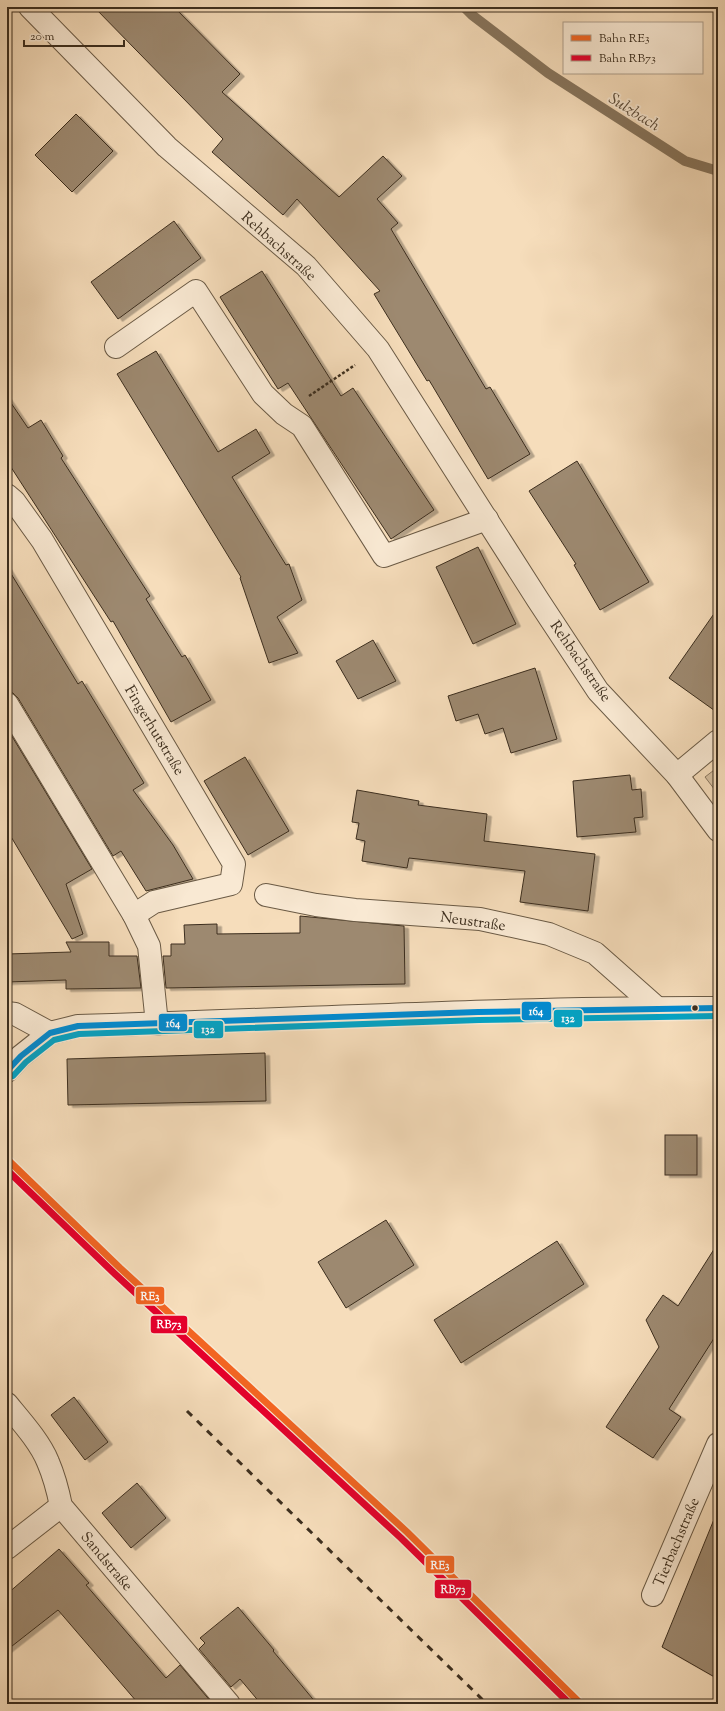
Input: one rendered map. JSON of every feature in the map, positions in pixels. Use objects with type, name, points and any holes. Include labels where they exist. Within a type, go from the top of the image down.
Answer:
[{"type":"street","name":"Rehbachstraße","points":[[30,7],[167,147],[306,266],[378,349],[488,519],[538,600],[598,691],[677,775],[718,830]]},
{"type":"street","points":[[116,347],[196,291],[263,394],[284,414],[302,426],[384,556],[488,519]]},
{"type":"street","name":"Fingerhutstraße","points":[[7,495],[14,501],[42,540],[234,864],[231,884],[154,902],[134,915]]},
{"type":"street","points":[[7,704],[134,915],[149,946],[157,1024]]},
{"type":"street","points":[[677,775],[718,741]]},
{"type":"street","name":"Neustraße","points":[[266,895],[316,905],[355,910],[480,919],[549,934],[595,953],[656,1007]]},
{"type":"street","points":[[7,1071],[21,1056],[50,1033],[78,1026],[420,1013],[656,1007],[718,1008]]},
{"type":"street","points":[[7,1013],[15,1014],[50,1033]]},
{"type":"street","name":"Sandstraße","points":[[7,1404],[48,1460],[61,1506],[229,1704]]},
{"type":"street","name":"Tierbachstraße","points":[[653,1595],[718,1444]]},
{"type":"street","points":[[7,1548],[61,1506]]},
{"type":"path","points":[[284,414],[378,349]]},
{"type":"shaded area","points":[[718,767],[718,794],[705,777]]},
{"type":"building","points":[[94,7],[174,7],[240,74],[222,92],[339,197],[383,156],[402,176],[377,199],[398,223],[391,229],[486,389],[490,387],[530,454],[488,479],[429,380],[427,381],[374,294],[380,291],[297,199],[283,215],[212,152],[223,139]]},
{"type":"building","points":[[76,114],[113,151],[72,192],[35,155]]},
{"type":"building","points":[[174,221],[201,258],[118,319],[91,282]]},
{"type":"building","points":[[262,271],[341,396],[353,388],[434,510],[391,539],[288,383],[278,389],[220,297]]},
{"type":"building","points":[[156,351],[218,452],[256,429],[270,453],[232,477],[286,565],[289,564],[302,600],[277,617],[298,653],[269,663],[240,578],[241,577],[117,374]]},
{"type":"building","points":[[7,397],[28,428],[41,420],[63,456],[61,458],[150,596],[146,599],[182,657],[185,655],[211,700],[171,722],[113,621],[111,622],[7,461]]},
{"type":"building","points":[[577,461],[649,582],[600,610],[574,565],[576,564],[529,491]]},
{"type":"building","points":[[478,547],[516,624],[473,644],[436,567]]},
{"type":"building","points":[[7,567],[78,684],[82,681],[144,783],[133,790],[173,845],[193,879],[146,891],[121,851],[113,856],[18,698],[13,693],[7,692]]},
{"type":"building","points":[[718,608],[718,713],[669,678]]},
{"type":"building","points":[[373,640],[396,681],[358,699],[336,661]]},
{"type":"building","points":[[535,668],[557,739],[511,753],[503,728],[485,734],[478,714],[456,721],[448,696]]},
{"type":"building","points":[[7,728],[92,869],[66,884],[83,934],[72,939],[7,830]]},
{"type":"building","points":[[245,757],[289,831],[248,855],[204,781]]},
{"type":"building","points":[[630,775],[632,790],[641,789],[643,817],[634,818],[636,832],[577,837],[573,781]]},
{"type":"building","points":[[357,790],[419,801],[418,805],[487,814],[484,841],[595,854],[588,911],[520,902],[525,871],[409,858],[407,868],[362,861],[365,841],[356,839],[359,823],[352,822]]},
{"type":"building","points":[[300,916],[404,926],[405,984],[166,988],[163,956],[171,956],[171,944],[185,944],[184,925],[217,924],[217,934],[300,933]]},
{"type":"building","points":[[66,942],[109,942],[109,956],[137,956],[141,988],[66,989],[66,980],[7,982],[7,954],[71,952]]},
{"type":"building","points":[[265,1053],[266,1101],[68,1105],[67,1059]]},
{"type":"building","points":[[665,1135],[697,1135],[697,1175],[665,1175]]},
{"type":"building","points":[[386,1220],[414,1265],[346,1308],[318,1262]]},
{"type":"building","points":[[557,1241],[584,1284],[461,1363],[434,1320]]},
{"type":"building","points":[[718,1243],[718,1332],[669,1409],[681,1417],[653,1458],[606,1427],[659,1347],[646,1320],[663,1295],[678,1306]]},
{"type":"building","points":[[74,1397],[108,1442],[85,1460],[51,1415]]},
{"type":"building","points":[[137,1483],[166,1518],[131,1548],[102,1513]]},
{"type":"building","points":[[718,1512],[718,1679],[662,1647]]},
{"type":"building","points":[[59,1549],[89,1583],[86,1585],[166,1678],[180,1665],[212,1703],[135,1704],[137,1702],[58,1610],[7,1650],[7,1594]]},
{"type":"building","points":[[238,1607],[317,1704],[261,1704],[240,1679],[231,1687],[199,1649],[205,1643],[200,1638]]},
{"type":"waterway","name":"Sulzbach","points":[[464,7],[472,15],[548,73],[685,161],[718,171]]},
{"type":"railway","points":[[187,1411],[487,1704]]},
{"type":"rail line","name":"RE3","points":[[7,1159],[120,1268],[407,1532],[581,1704]]},
{"type":"rail line","name":"RB73","points":[[7,1170],[115,1274],[401,1538],[570,1704]]},
{"type":"transit line","name":"164","points":[[7,1071],[21,1056],[50,1033],[78,1026],[478,1012],[718,1008]]},
{"type":"transit line","name":"132","points":[[13,1076],[26,1062],[54,1040],[79,1034],[479,1020],[718,1016]]}]
